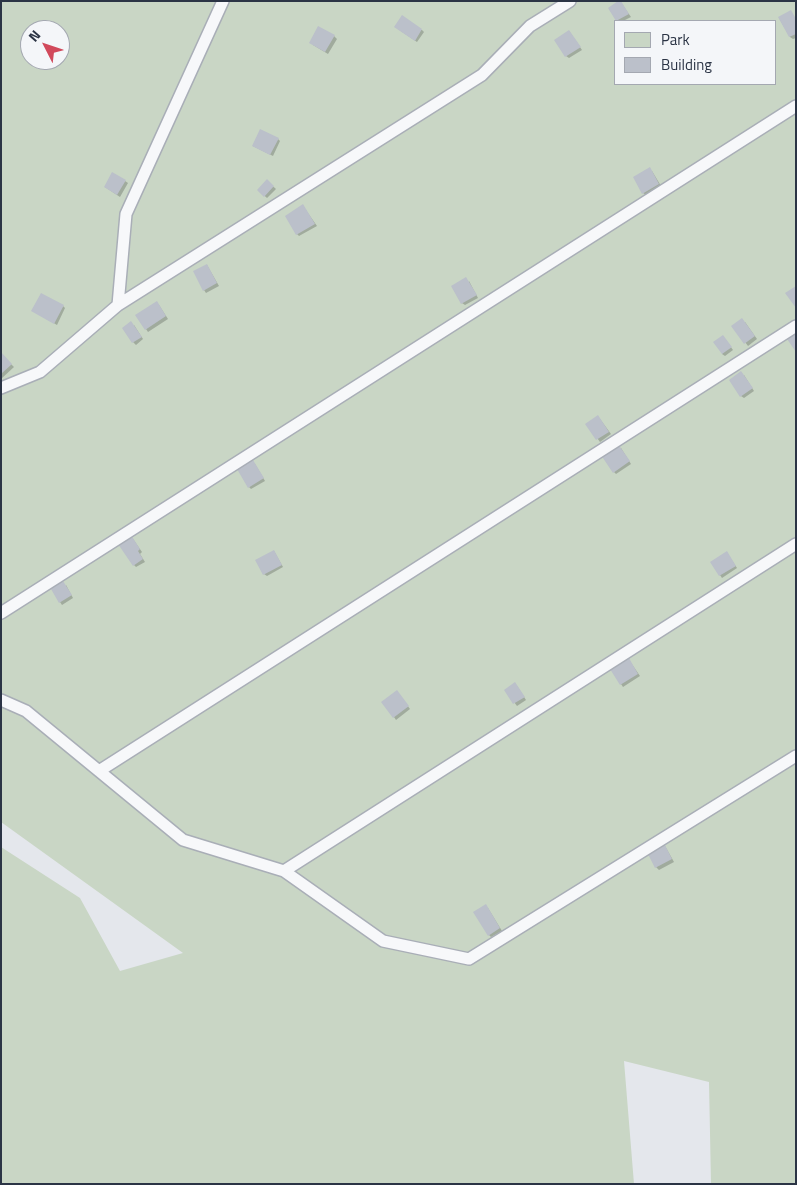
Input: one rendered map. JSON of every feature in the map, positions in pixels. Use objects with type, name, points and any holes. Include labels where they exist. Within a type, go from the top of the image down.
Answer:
[{"type":"lane","points":[[118,305],[126,214],[223,1]]},
{"type":"lane","points":[[1,388],[40,372],[118,305],[482,75],[530,26],[570,1]]},
{"type":"lane","points":[[1,613],[796,106]]},
{"type":"lane","points":[[99,771],[796,326]]},
{"type":"lane","points":[[284,871],[796,544]]},
{"type":"lane","points":[[1,700],[26,711],[183,840],[284,871],[383,940],[469,959],[796,756]]},
{"type":"green space","points":[[1,1],[796,1],[796,1184],[711,1184],[709,1082],[624,1061],[634,1184],[1,1184],[1,847],[80,898],[120,971],[183,953],[1,822]]},
{"type":"building","points":[[621,1],[629,14],[615,20],[608,8]]},
{"type":"building","points":[[791,10],[796,19],[796,34],[789,37],[778,17]]},
{"type":"building","points":[[402,15],[422,29],[415,41],[394,27]]},
{"type":"building","points":[[318,26],[335,35],[325,52],[309,43]]},
{"type":"building","points":[[569,30],[581,47],[565,57],[554,40]]},
{"type":"building","points":[[260,129],[279,138],[270,155],[252,146]]},
{"type":"building","points":[[650,167],[659,184],[642,194],[633,177]]},
{"type":"building","points":[[112,172],[126,180],[117,195],[104,187]]},
{"type":"building","points":[[267,179],[274,186],[264,197],[257,190]]},
{"type":"building","points":[[303,204],[315,224],[296,235],[285,216]]},
{"type":"building","points":[[207,264],[217,283],[203,291],[193,271]]},
{"type":"building","points":[[466,277],[477,295],[461,304],[451,286]]},
{"type":"building","points":[[796,286],[796,308],[785,293]]},
{"type":"building","points":[[41,293],[64,305],[54,324],[31,311]]},
{"type":"building","points":[[157,301],[166,316],[145,330],[135,315]]},
{"type":"building","points":[[742,318],[755,336],[744,344],[731,326]]},
{"type":"building","points":[[131,321],[142,337],[132,343],[122,328]]},
{"type":"building","points":[[796,333],[796,352],[787,339]]},
{"type":"building","points":[[723,335],[732,347],[722,354],[713,342]]},
{"type":"building","points":[[1,352],[12,364],[1,374]]},
{"type":"building","points":[[741,371],[753,388],[740,397],[729,380]]},
{"type":"building","points":[[598,415],[609,432],[596,440],[585,424]]},
{"type":"building","points":[[618,444],[630,461],[613,473],[601,455]]},
{"type":"building","points":[[253,460],[264,478],[248,488],[237,469]]},
{"type":"building","points":[[131,535],[140,549],[138,551],[143,559],[133,566],[118,544]]},
{"type":"building","points":[[274,550],[282,565],[263,575],[255,560]]},
{"type":"building","points":[[727,551],[736,566],[719,576],[710,562]]},
{"type":"building","points":[[63,581],[72,595],[59,603],[51,589]]},
{"type":"building","points":[[629,658],[638,674],[620,685],[610,669]]},
{"type":"building","points":[[515,682],[525,697],[513,704],[504,690]]},
{"type":"building","points":[[397,690],[409,706],[393,718],[381,702]]},
{"type":"building","points":[[665,845],[672,859],[655,868],[648,854]]},
{"type":"building","points":[[486,904],[500,928],[488,936],[473,912]]}]
